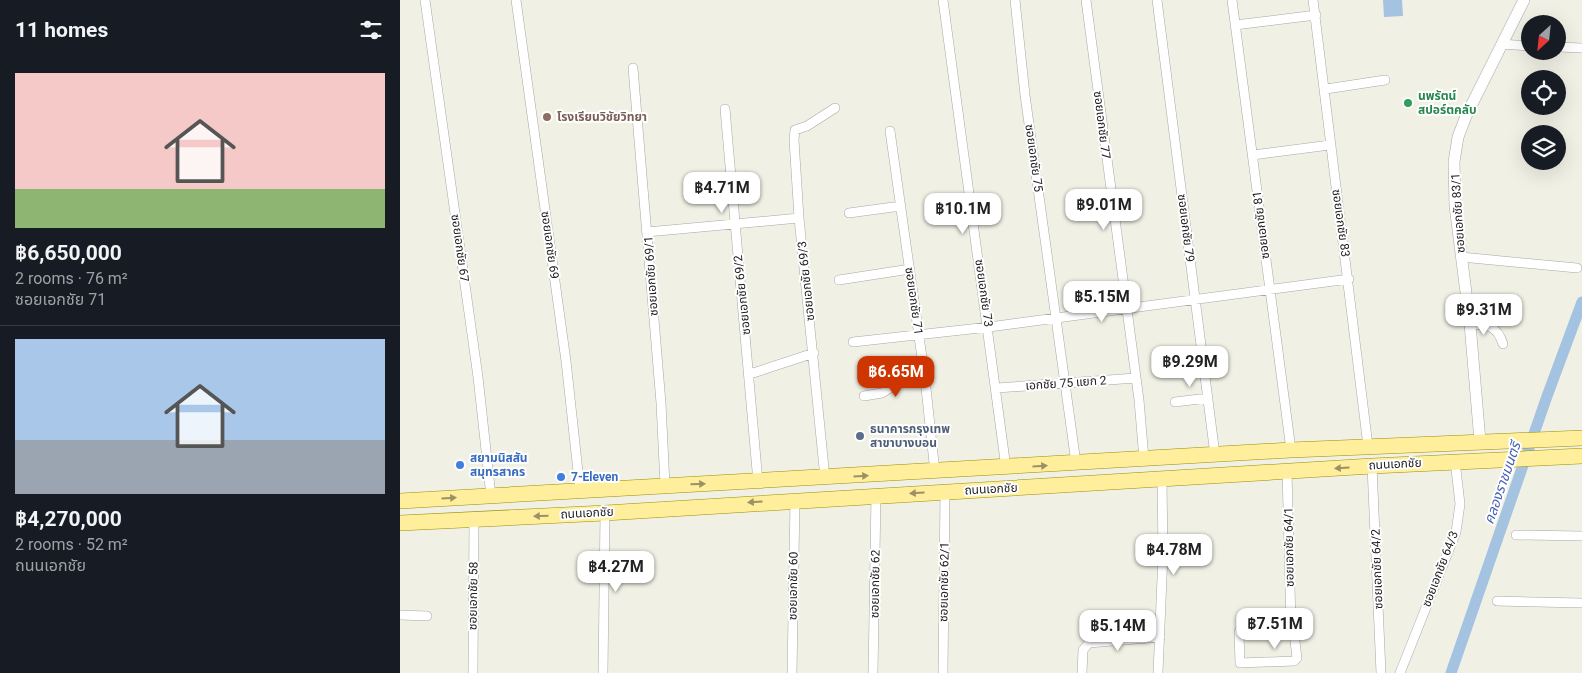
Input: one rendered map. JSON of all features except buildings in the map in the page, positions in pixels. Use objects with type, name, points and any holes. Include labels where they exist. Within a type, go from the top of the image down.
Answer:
[{"type":"main road","name":"ถนนเอกชัย","points":[[400,501],[664,485],[758,482],[1006,468],[1291,450],[1516,439],[1582,438]]},
{"type":"main road","name":"ถนนเอกชัย","points":[[400,523],[605,513],[1455,461],[1582,456]]},
{"type":"main road","points":[[1116,461],[1117,482]]},
{"type":"street","name":"ซอยเอกชัย 67","points":[[425,0],[478,377],[491,496]]},
{"type":"street","name":"ซอยเอกชัย 69","points":[[516,0],[566,361],[580,490]]},
{"type":"street","name":"ซอยเอกชัย 73","points":[[943,0],[989,327],[1006,468]]},
{"type":"street","name":"ซอยเอกชัย 75","points":[[1015,0],[1026,95],[1076,463]]},
{"type":"street","name":"ซอยเอกชัย 77","points":[[1086,0],[1136,378],[1144,459]]},
{"type":"street","name":"ซอยเอกชัย 79","points":[[1157,0],[1215,455]]},
{"type":"street","name":"ซอยเอกชัย 81","points":[[1232,0],[1291,450]]},
{"type":"street","name":"ซอยเอกชัย 83","points":[[1313,0],[1326,89],[1330,145],[1349,279],[1368,446]]},
{"type":"street","name":"ซอยเอกชัย 83/1","points":[[1480,441],[1470,324],[1455,206],[1454,162],[1458,136],[1524,0]]},
{"type":"street","points":[[1235,25],[1316,15]]},
{"type":"street","points":[[1501,44],[1521,45]]},
{"type":"street","points":[[1566,47],[1582,48]]},
{"type":"street","name":"ซอยเอกชัย 69/1","points":[[633,68],[647,232],[664,485]]},
{"type":"street","points":[[1326,89],[1385,80]]},
{"type":"street","name":"ซอยเอกชัย 69/3","points":[[826,478],[799,218],[794,131],[815,122],[835,108]]},
{"type":"street","name":"ซอยเอกชัย 69/2","points":[[725,109],[750,374],[758,482]]},
{"type":"street","name":"ซอยเอกชัย 71","points":[[890,131],[925,379],[935,472]]},
{"type":"street","points":[[1253,155],[1330,145]]},
{"type":"street","points":[[849,213],[901,206]]},
{"type":"street","points":[[647,232],[799,218]]},
{"type":"street","points":[[1461,257],[1577,268]]},
{"type":"street","points":[[839,280],[910,269]]},
{"type":"street","points":[[853,342],[989,327],[1349,279]]},
{"type":"street","points":[[1470,324],[1495,327],[1504,344]]},
{"type":"street","points":[[750,374],[814,353]]},
{"type":"street","name":"เอกชัย 75 แยก 2","points":[[997,388],[1136,378]]},
{"type":"street","points":[[864,396],[882,393],[898,383],[925,379]]},
{"type":"street","points":[[1175,402],[1208,398]]},
{"type":"street","name":"ซอยเอกชัย 64/3","points":[[1400,673],[1456,532],[1460,504],[1455,461]]},
{"type":"street","name":"ซอยเอกชัย 64/2","points":[[1372,466],[1381,673]]},
{"type":"street","name":"ซอยเอกชัย 64/1","points":[[1287,471],[1291,624],[1297,655],[1294,661],[1240,663],[1239,632],[1242,627],[1291,624]]},
{"type":"street","points":[[1158,673],[1162,479]]},
{"type":"street","name":"ซอยเอกชัย 62/1","points":[[943,673],[945,492]]},
{"type":"street","name":"ซอยเอกชัย 62","points":[[873,673],[876,496]]},
{"type":"street","name":"ซอยเอกชัย 60","points":[[792,673],[795,500]]},
{"type":"street","points":[[603,673],[605,513]]},
{"type":"street","name":"ซอยเอกชัย 58","points":[[473,673],[474,518]]},
{"type":"street","points":[[1516,534],[1582,536]]},
{"type":"street","points":[[1162,546],[1201,547]]},
{"type":"street","points":[[1497,601],[1582,603]]},
{"type":"street","points":[[400,615],[427,616]]},
{"type":"street","points":[[1082,673],[1083,650],[1088,642],[1160,637]]},
{"type":"water","points":[[1383,0],[1402,0],[1403,16],[1384,17]]},
{"type":"waterway","name":"คลองราชมนตรี","points":[[1451,673],[1546,399],[1582,302]]},
{"type":"place","name":"นพรัตน์ สปอร์ตคลับ","points":[[1408,103]]},
{"type":"place","name":"โรงเรียนวิชัยวิทยา","points":[[547,117]]},
{"type":"place","name":"ธนาคารกรุงเทพ สาขาบางบอน","points":[[860,436]]},
{"type":"place","name":"สยามนิสสัน สมุทรสาคร","points":[[460,465]]},
{"type":"place","name":"7-Eleven","points":[[561,477]]}]
